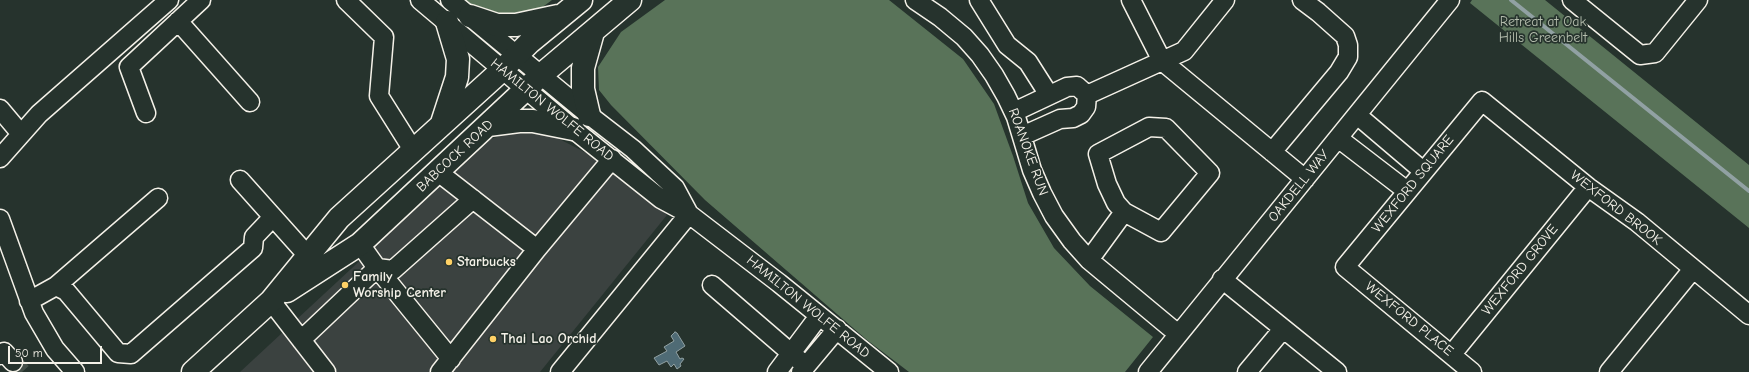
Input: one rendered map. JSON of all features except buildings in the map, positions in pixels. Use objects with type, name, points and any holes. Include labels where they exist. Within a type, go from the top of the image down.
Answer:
[{"type":"main road","name":"BABCOCK ROAD","points":[[204,368],[271,301],[340,218],[442,123],[502,70],[530,42],[581,0]]},
{"type":"main road","name":"BABCOCK ROAD","points":[[271,301],[360,244],[541,75],[630,0]]},
{"type":"main road","points":[[470,16],[497,25],[516,25],[563,14]]},
{"type":"main road","points":[[442,123],[457,77],[458,59],[447,22]]},
{"type":"main road","points":[[589,115],[583,89],[583,68],[593,32]]},
{"type":"main road","points":[[488,125],[520,120],[573,129]]},
{"type":"street","points":[[0,158],[38,114],[169,0]]},
{"type":"street","points":[[146,113],[129,67],[201,0]]},
{"type":"street","points":[[346,0],[384,37],[379,96],[413,150]]},
{"type":"street","name":"HAMILTON WOLFE ROAD","points":[[420,0],[573,129],[661,199],[689,214],[837,329],[889,372]]},
{"type":"street","name":"HAMILTON WOLFE ROAD","points":[[450,0],[589,115],[633,149],[675,188],[689,214]]},
{"type":"street","name":"ROANOKE RUN","points":[[915,0],[940,16],[964,37],[980,55],[994,75],[1014,112],[1032,170],[1042,194],[1054,216],[1072,241],[1089,260],[1178,334]]},
{"type":"street","points":[[979,0],[1007,45],[1028,62],[1049,95]]},
{"type":"street","points":[[1131,0],[1162,61],[1305,179]]},
{"type":"street","points":[[1087,95],[1184,51],[1225,0]]},
{"type":"street","points":[[1272,152],[1334,78],[1348,57],[1348,45],[1345,36],[1302,0]]},
{"type":"street","name":"OAKDELL WAY","points":[[1148,372],[1450,0]]},
{"type":"street","points":[[1572,0],[1640,55],[1655,53],[1698,0]]},
{"type":"street","points":[[178,21],[250,102]]},
{"type":"street","points":[[1014,112],[1067,87],[1077,86],[1087,95]]},
{"type":"street","points":[[1022,136],[1060,119],[1073,118],[1081,114],[1086,107],[1087,95]]},
{"type":"street","name":"WEXFORD SQUARE","points":[[1345,267],[1482,101]]},
{"type":"street","name":"WEXFORD BROOK","points":[[1482,101],[1588,187],[1637,222],[1749,315]]},
{"type":"street","points":[[0,109],[21,134]]},
{"type":"street","points":[[1357,115],[1423,171]]},
{"type":"street","points":[[1149,127],[1166,128],[1210,173],[1161,232],[1124,212],[1116,203],[1107,184],[1098,154],[1149,127]]},
{"type":"street","points":[[1338,138],[1407,191]]},
{"type":"street","points":[[1379,170],[1397,148]]},
{"type":"street","points":[[360,244],[445,365],[536,249],[612,159]]},
{"type":"street","points":[[438,172],[536,249]]},
{"type":"street","points":[[240,180],[308,256]]},
{"type":"street","name":"WEXFORD GROVE","points":[[1452,354],[1588,187]]},
{"type":"street","points":[[29,301],[56,286],[158,198]]},
{"type":"street","points":[[377,268],[393,270],[473,200]]},
{"type":"street","points":[[1089,260],[1124,212]]},
{"type":"street","points":[[560,372],[689,214]]},
{"type":"street","points":[[56,286],[66,291],[118,354],[131,354],[253,248],[254,237],[273,217]]},
{"type":"street","points":[[0,219],[7,261],[55,349],[75,372]]},
{"type":"street","name":"WEXFORD PLACE","points":[[1345,267],[1472,372]]},
{"type":"street","points":[[301,340],[377,268]]},
{"type":"street","points":[[1609,372],[1693,269]]},
{"type":"street","points":[[1222,280],[1337,372]]},
{"type":"street","points":[[712,285],[790,353],[804,369],[837,329]]},
{"type":"street","points":[[271,301],[326,372]]},
{"type":"street","points":[[777,372],[819,316]]},
{"type":"street","points":[[1248,372],[1283,329]]},
{"type":"shaded area","points":[[540,129],[598,159],[667,215],[540,372],[240,372],[491,139],[515,131]]},
{"type":"green space","points":[[461,0],[552,0],[536,12],[526,17],[480,12]]},
{"type":"green space","points":[[665,0],[889,0],[963,59],[994,104],[1028,203],[1054,248],[1090,286],[1153,337],[1125,372],[909,372],[867,340],[705,200],[611,105],[599,90],[598,67],[621,32]]},
{"type":"green space","name":"Retreat at Oak Hills Greenbelt","points":[[1472,0],[1545,0],[1749,165],[1749,228],[1470,3]]},
{"type":"water","points":[[675,332],[685,346],[676,352],[680,359],[684,359],[680,364],[681,366],[677,369],[674,364],[671,367],[667,361],[659,365],[654,358],[667,351],[664,347],[674,341],[671,336]]},
{"type":"waterway","points":[[1511,0],[1749,191]]},
{"type":"tunnel","points":[[13,362],[22,372]]},
{"type":"place","name":"Starbucks","points":[[449,262]]},
{"type":"place","name":"Family Worship Center","points":[[345,285]]},
{"type":"place","name":"Thai Lao Orchid","points":[[493,339]]}]
